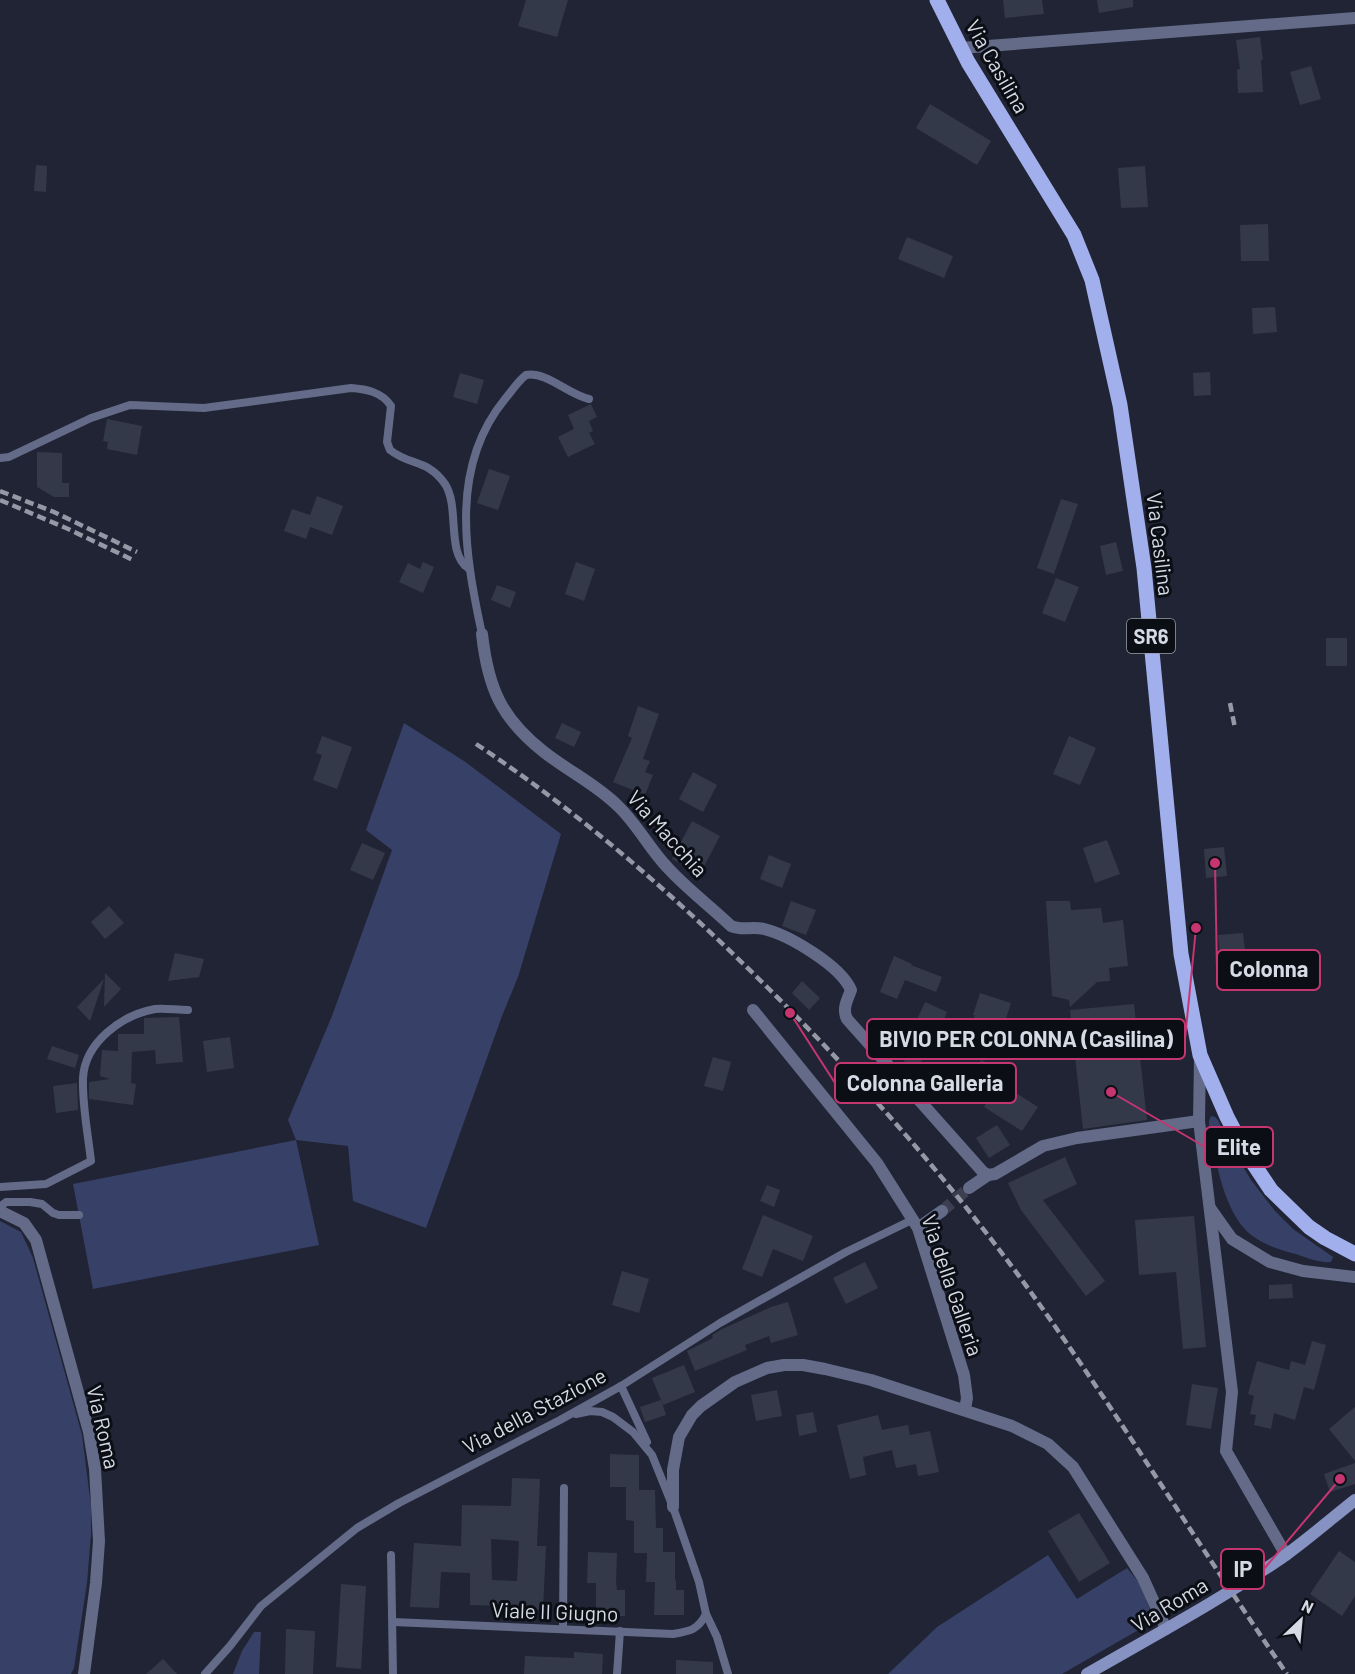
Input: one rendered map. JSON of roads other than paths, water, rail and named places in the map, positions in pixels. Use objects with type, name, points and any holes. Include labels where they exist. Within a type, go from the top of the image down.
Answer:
[{"type":"main road","name":"Via Casilina","points":[[937,0],[961,48],[1074,235],[1092,280],[1120,405],[1144,568],[1181,954],[1200,1055],[1227,1117],[1245,1151],[1271,1190],[1309,1227],[1355,1254]]},
{"type":"street","points":[[961,48],[1355,18]]},
{"type":"street","name":"Via Macchia","points":[[482,634],[491,683],[506,715],[544,752],[582,777],[620,807],[668,868],[731,926],[765,929],[784,936],[840,973],[851,990],[844,1013],[847,1019],[977,1167],[988,1175]]},
{"type":"street","name":"Via della Galleria","points":[[753,1010],[877,1162],[915,1224],[964,1375],[967,1398],[965,1409]]},
{"type":"street","points":[[1200,1055],[1199,1121],[1232,1392],[1226,1451],[1286,1555]]},
{"type":"street","points":[[969,1188],[988,1175],[994,1174],[1043,1146],[1077,1138],[1199,1121]]},
{"type":"street","points":[[1209,1207],[1232,1239],[1270,1262],[1303,1271],[1355,1277]]},
{"type":"street","name":"Via Roma","points":[[0,1209],[24,1223],[36,1240],[89,1432],[98,1497],[99,1541],[84,1674]]},
{"type":"street","points":[[915,1224],[942,1211]]},
{"type":"street","points":[[673,1507],[676,1446],[688,1421],[701,1406],[722,1391],[767,1368],[784,1365],[803,1365],[871,1380],[965,1409],[1012,1426],[1048,1444],[1073,1467],[1143,1578],[1166,1629]]},
{"type":"street","name":"Via Roma","points":[[1087,1674],[1166,1629],[1286,1555],[1355,1500]]},
{"type":"lane","points":[[482,634],[468,568],[468,484],[483,430],[493,413],[522,378],[531,374],[549,380],[578,397],[589,399]]},
{"type":"lane","points":[[0,458],[9,457],[91,418],[130,405],[204,408],[351,388],[364,389],[379,394],[391,406],[387,442],[390,450],[435,471],[447,487],[453,504],[455,535],[461,561],[468,568]]},
{"type":"lane","points":[[0,1187],[46,1184],[91,1161],[83,1075],[93,1048],[104,1034],[133,1016],[156,1009],[188,1010]]},
{"type":"lane","points":[[0,1209],[6,1202],[30,1202],[42,1204],[53,1214],[79,1215]]},
{"type":"lane","name":"Via della Stazione","points":[[205,1674],[261,1606],[357,1528],[399,1503],[621,1386],[730,1317],[846,1252],[915,1224]]},
{"type":"lane","points":[[621,1386],[673,1507],[699,1582],[706,1614],[717,1637],[728,1674]]},
{"type":"lane","points":[[560,1419],[579,1413],[602,1412],[625,1425],[652,1455]]},
{"type":"lane","points":[[563,1629],[564,1488]]},
{"type":"lane","points":[[391,1555],[393,1674]]},
{"type":"lane","name":"Viale II Giugno","points":[[393,1622],[673,1634],[693,1631],[701,1625],[706,1614]]},
{"type":"lane","points":[[616,1674],[620,1631]]},
{"type":"tunnel","points":[[942,1211],[969,1188]]},
{"type":"railway","points":[[0,491],[54,512],[137,552]]},
{"type":"railway","points":[[0,500],[133,560]]},
{"type":"railway","points":[[1230,703],[1235,728]]},
{"type":"railway","points":[[476,744],[554,799],[664,890],[802,1022],[901,1129],[993,1241],[1056,1328],[1287,1674]]},
{"type":"place","name":"Colonna","points":[[1215,863]]},
{"type":"place","name":"BIVIO PER COLONNA (Casilina)","points":[[1196,928]]},
{"type":"place","name":"Colonna Galleria","points":[[790,1013]]},
{"type":"place","name":"Elite","points":[[1111,1092]]},
{"type":"place","name":"IP","points":[[1340,1479]]}]
